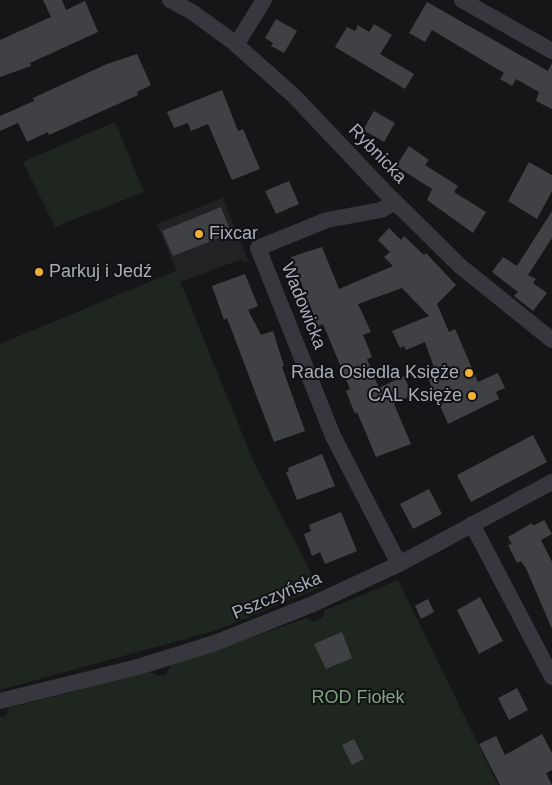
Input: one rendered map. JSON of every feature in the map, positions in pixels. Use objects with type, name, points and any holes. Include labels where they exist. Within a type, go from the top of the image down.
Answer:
[{"type":"street","name":"Rybnicka","points":[[170,0],[192,12],[236,45],[294,96],[394,202],[460,266],[552,340]]},
{"type":"street","points":[[236,45],[264,0]]},
{"type":"street","points":[[462,0],[552,51]]},
{"type":"street","name":"Wadowicka","points":[[394,202],[381,210],[327,220],[258,248],[333,436],[399,564]]},
{"type":"street","name":"Pszczyńska","points":[[0,701],[138,667],[214,643],[313,604],[399,564],[552,482]]},
{"type":"street","points":[[472,524],[552,677]]},
{"type":"shaded area","name":"Fixcar","points":[[223,198],[249,263],[239,260],[181,282],[157,224]]},
{"type":"green space","points":[[115,122],[144,192],[55,227],[23,162]]},
{"type":"green space","points":[[176,271],[255,465],[319,588],[217,630],[0,690],[0,344]]},
{"type":"green space","name":"ROD Fiołek","points":[[398,580],[498,785],[0,785],[0,717],[6,716],[8,708],[151,672],[158,676],[166,675],[170,666],[307,618],[313,622],[323,618],[324,611]]},
{"type":"building","points":[[43,0],[62,0],[66,10],[85,1],[98,32],[30,63],[31,66],[0,77],[0,40],[51,17]]},
{"type":"building","points":[[427,2],[548,71],[552,63],[552,109],[536,101],[539,92],[516,79],[512,86],[500,79],[504,73],[432,30],[425,42],[409,33]]},
{"type":"building","points":[[276,19],[297,31],[284,53],[271,46],[273,43],[265,38]]},
{"type":"building","points":[[374,24],[392,35],[380,54],[414,74],[405,89],[335,47],[347,27],[355,31],[358,25],[369,32]]},
{"type":"building","points":[[137,54],[151,85],[137,92],[138,95],[49,135],[48,132],[27,142],[18,123],[0,131],[0,116],[34,101],[33,98],[107,64]]},
{"type":"building","points":[[222,90],[238,131],[243,129],[260,169],[232,180],[208,124],[191,131],[188,123],[174,128],[167,112]]},
{"type":"building","points":[[374,111],[395,123],[384,142],[363,130]]},
{"type":"building","points":[[409,146],[429,160],[425,165],[458,186],[454,192],[486,212],[473,233],[427,200],[432,189],[396,166]]},
{"type":"building","points":[[529,162],[552,175],[552,191],[537,219],[508,201]]},
{"type":"building","points":[[289,181],[299,204],[276,214],[265,191]]},
{"type":"building","points":[[221,207],[231,233],[173,256],[162,231]]},
{"type":"building","points":[[552,211],[552,238],[528,275],[536,279],[533,283],[547,293],[533,311],[514,296],[518,292],[492,272],[503,257],[517,266]]},
{"type":"building","points":[[389,228],[401,240],[404,236],[424,255],[426,253],[456,285],[437,304],[449,332],[455,329],[478,382],[498,373],[505,388],[496,392],[499,399],[448,424],[427,376],[436,373],[425,342],[406,350],[404,346],[400,348],[392,331],[429,316],[402,288],[358,304],[371,332],[363,335],[372,357],[367,359],[379,388],[404,376],[412,395],[394,404],[411,444],[376,457],[357,412],[355,414],[346,391],[350,389],[323,324],[318,326],[291,257],[322,247],[339,289],[393,266],[384,257],[390,252],[378,240]]},
{"type":"building","points":[[245,274],[258,306],[248,310],[261,335],[273,331],[284,366],[282,367],[305,431],[274,442],[227,318],[224,320],[212,286]]},
{"type":"building","points":[[533,435],[547,462],[471,502],[457,475]]},
{"type":"building","points":[[322,454],[335,486],[297,500],[286,472],[289,471],[288,468]]},
{"type":"building","points":[[429,489],[442,514],[413,529],[400,504]]},
{"type":"building","points":[[341,512],[357,551],[325,564],[320,552],[312,556],[304,534],[311,531],[309,525]]},
{"type":"building","points":[[544,520],[552,534],[541,540],[552,562],[552,629],[526,568],[521,561],[517,563],[508,545],[512,544],[508,537],[532,523],[533,526]]},
{"type":"building","points":[[480,597],[503,641],[479,654],[457,610]]},
{"type":"building","points":[[428,599],[434,612],[421,619],[415,606]]},
{"type":"building","points":[[342,632],[352,658],[326,669],[314,644]]},
{"type":"building","points":[[517,688],[528,710],[509,720],[498,698]]},
{"type":"building","points":[[542,734],[552,753],[552,770],[546,773],[552,785],[500,785],[479,744],[496,736],[505,755]]},
{"type":"building","points":[[354,739],[364,759],[352,765],[342,745]]},
{"type":"place","name":"Fixcar","points":[[199,234]]},
{"type":"place","name":"Parkuj i Jedź","points":[[39,272]]},
{"type":"place","name":"Rada Osiedla Księże","points":[[469,373]]},
{"type":"place","name":"CAL Księże","points":[[472,396]]}]
